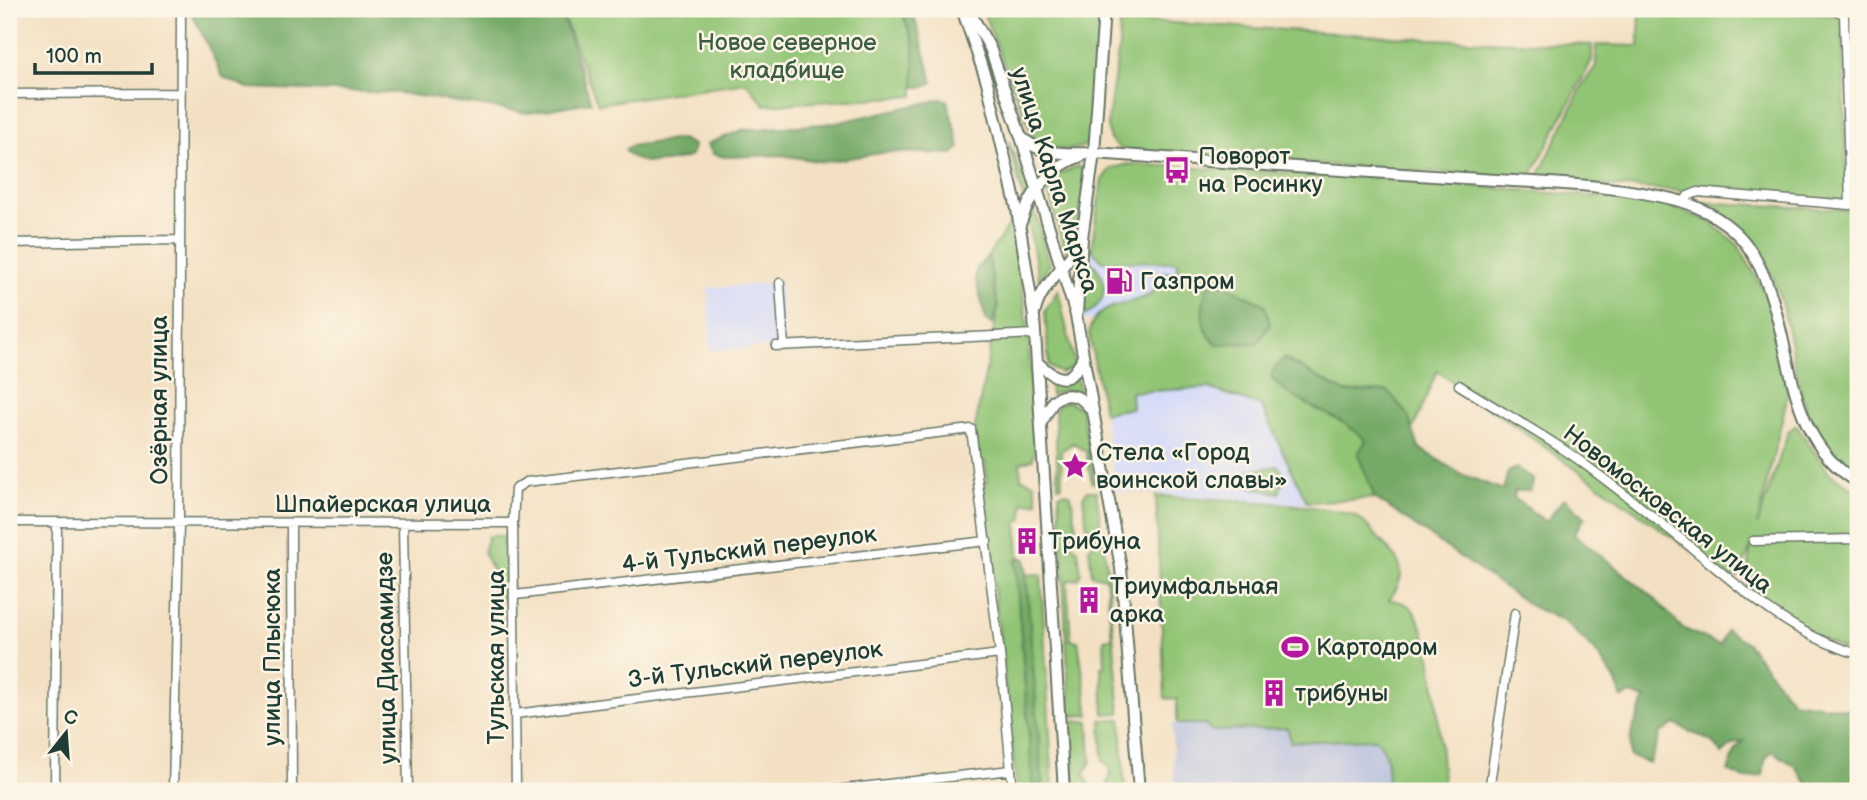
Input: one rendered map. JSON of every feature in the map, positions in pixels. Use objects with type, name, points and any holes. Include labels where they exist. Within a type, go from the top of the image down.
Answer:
[{"type":"main road","points":[[962,9],[987,82],[1020,225],[1034,317],[1063,791]]},
{"type":"main road","name":"улица Карла Маркса","points":[[968,9],[990,48],[1038,189],[1076,315]]},
{"type":"main road","name":"улица Карла Маркса","points":[[1076,315],[1082,238],[1094,153],[1104,9]]},
{"type":"main road","points":[[1021,137],[1042,152],[1094,153],[1525,183],[1632,192],[1684,202],[1732,229],[1746,244],[1778,314],[1796,397],[1810,431],[1826,456],[1858,482]]},
{"type":"main road","points":[[1020,225],[1038,189],[1064,163],[1094,153]]},
{"type":"main road","points":[[1034,317],[1038,301],[1082,238]]},
{"type":"main road","points":[[1076,315],[1121,568],[1139,791]]},
{"type":"main road","points":[[1037,362],[1055,377],[1066,378],[1074,373],[1083,356]]},
{"type":"main road","points":[[1041,426],[1054,400],[1068,395],[1082,398],[1096,419]]},
{"type":"street","name":"Озёрная улица","points":[[173,791],[179,524],[178,240],[181,9]]},
{"type":"street","points":[[1684,202],[1688,196],[1698,192],[1850,205],[1844,14],[1835,10],[1790,9]]},
{"type":"street","points":[[9,94],[180,93]]},
{"type":"street","points":[[9,243],[178,240]]},
{"type":"street","points":[[780,283],[780,346],[1035,334]]},
{"type":"street","name":"Новомосковская улица","points":[[1459,385],[1575,458],[1677,535],[1739,590],[1790,626],[1833,647],[1858,654]]},
{"type":"street","name":"Шпайерская улица","points":[[9,522],[403,525],[513,523],[515,489],[526,482],[971,429],[987,541]]},
{"type":"street","points":[[55,791],[57,523]]},
{"type":"street","name":"улица Плысюка","points":[[291,523],[292,791]]},
{"type":"street","name":"Тульская улица","points":[[513,523],[516,791]]},
{"type":"street","name":"улица Диасамидзе","points":[[403,525],[408,791]]},
{"type":"street","points":[[1753,541],[1858,539]]},
{"type":"street","points":[[987,541],[1013,791]]},
{"type":"street","name":"4-й Тульский переулок","points":[[515,595],[987,541]]},
{"type":"street","points":[[1489,791],[1515,612]]},
{"type":"street","name":"3-й Тульский переулок","points":[[515,713],[1000,654]]},
{"type":"street","points":[[826,791],[1011,769]]},
{"type":"shaded area","points":[[1085,248],[1183,252],[1182,321],[1083,320]]},
{"type":"shaded area","points":[[780,283],[784,346],[711,351],[708,288]]},
{"type":"shaded area","points":[[1208,384],[1264,403],[1312,504],[1116,491],[1103,409],[1127,405],[1126,390]]},
{"type":"shaded area","points":[[1172,724],[1205,724],[1211,731],[1288,728],[1290,741],[1376,739],[1383,745],[1386,755],[1388,791],[1175,791]]},
{"type":"green space","points":[[190,9],[560,9],[591,102],[528,113],[399,93],[248,88],[223,77]]},
{"type":"green space","name":"Новое северное кладбище","points":[[560,9],[901,9],[914,44],[914,96],[765,105],[746,82],[598,104]]},
{"type":"green space","points":[[901,9],[912,9],[933,82],[924,87],[914,87],[914,44]]},
{"type":"green space","points":[[982,9],[1103,9],[1088,144],[1062,149],[1035,143]]},
{"type":"green space","points":[[1120,9],[1143,9],[1142,21],[1430,39],[1592,45],[1592,60],[1530,178],[1124,151],[1110,140],[1107,126],[1119,46]]},
{"type":"green space","points":[[1640,9],[1754,9],[1842,16],[1847,202],[1536,181],[1583,84],[1596,66],[1596,45],[1639,46]]},
{"type":"green space","points":[[1858,15],[1858,202],[1853,202],[1848,46],[1852,18]]},
{"type":"green space","points":[[947,100],[960,148],[953,154],[887,152],[824,162],[781,155],[725,157],[713,154],[707,144],[742,130],[836,123]]},
{"type":"green space","points":[[681,139],[693,145],[691,156],[666,162],[646,162],[630,156],[625,150],[630,146]]},
{"type":"green space","points":[[1008,141],[1029,193],[1024,201]]},
{"type":"green space","points":[[1128,164],[1383,178],[1643,201],[1669,206],[1709,221],[1738,245],[1761,286],[1773,317],[1788,393],[1757,526],[1788,432],[1796,425],[1829,473],[1858,492],[1858,655],[1802,632],[1746,587],[1751,546],[1739,577],[1729,577],[1437,371],[1413,430],[1407,414],[1388,392],[1345,392],[1285,359],[1311,407],[1350,424],[1366,441],[1358,454],[1375,498],[1307,502],[1261,406],[1209,388],[1131,392],[1132,408],[1104,413],[1089,334],[1092,324],[1104,310],[1150,295],[1155,287],[1154,273],[1178,272],[1178,262],[1103,261],[1091,249],[1102,180],[1110,169]]},
{"type":"green space","points":[[1078,166],[1085,173],[1085,190],[1073,245],[1069,252],[1064,246],[1047,189],[1056,176]]},
{"type":"green space","points":[[1694,202],[1858,210],[1858,477],[1831,454],[1813,426],[1802,396],[1780,296],[1767,266],[1742,232]]},
{"type":"green space","points":[[1034,207],[1050,264],[1039,280],[1028,222]]},
{"type":"green space","points":[[1012,220],[1028,328],[1035,442],[1033,459],[1020,463],[1021,478],[1034,483],[1038,502],[1023,503],[1023,519],[1017,523],[1019,557],[1025,559],[1027,575],[1041,574],[1053,791],[1017,791],[982,484],[987,482],[985,462],[979,461],[975,427],[998,308],[988,256]]},
{"type":"green space","points":[[988,256],[998,308],[992,324],[986,320],[975,276],[977,268]]},
{"type":"green space","points":[[1090,261],[1101,275],[1104,289],[1099,303],[1086,315],[1083,312],[1086,263]]},
{"type":"green space","points":[[1219,282],[1265,305],[1270,324],[1258,343],[1217,344],[1211,338],[1204,325],[1203,303],[1207,286]]},
{"type":"green space","points":[[1058,290],[1075,366],[1061,373],[1049,366],[1045,311]]},
{"type":"green space","points":[[1284,359],[1345,392],[1388,391],[1408,415],[1419,448],[1461,474],[1503,490],[1508,472],[1516,468],[1534,480],[1530,491],[1515,491],[1514,498],[1546,522],[1564,498],[1585,517],[1574,534],[1653,597],[1682,628],[1720,645],[1726,630],[1747,643],[1792,701],[1858,711],[1858,788],[1853,787],[1851,791],[1812,791],[1795,766],[1772,751],[1765,760],[1763,775],[1745,779],[1728,771],[1736,749],[1744,741],[1733,744],[1722,754],[1713,742],[1674,724],[1661,733],[1650,763],[1630,756],[1631,734],[1645,699],[1631,694],[1622,698],[1615,680],[1595,651],[1565,622],[1531,606],[1375,498],[1358,454],[1366,441],[1343,423],[1292,396],[1271,377],[1274,369]]},
{"type":"green space","points":[[1077,376],[1080,392],[1065,390],[1051,395],[1050,380],[1066,383]]},
{"type":"green space","points":[[1067,401],[1081,408],[1095,483],[1092,483],[1086,452],[1073,443],[1061,451],[1062,486],[1058,486],[1055,411],[1058,405]]},
{"type":"green space","points":[[1278,466],[1285,476],[1279,493],[1246,486],[1244,478],[1247,471]]},
{"type":"green space","points":[[1087,491],[1096,491],[1108,575],[1120,713],[1104,714],[1101,667],[1105,666],[1104,639],[1112,638],[1106,578],[1092,575],[1089,548],[1093,545],[1092,532],[1087,526],[1083,497]]},
{"type":"green space","points":[[1066,492],[1071,495],[1076,527],[1071,530],[1072,545],[1078,550],[1081,575],[1078,579],[1067,581],[1071,640],[1078,641],[1089,715],[1070,716],[1059,494]]},
{"type":"green space","name":"Картодром","points":[[1156,496],[1262,502],[1323,509],[1345,513],[1366,524],[1392,552],[1400,565],[1398,585],[1389,600],[1411,607],[1428,646],[1436,697],[1444,791],[1388,791],[1386,756],[1376,739],[1290,742],[1288,728],[1211,731],[1205,724],[1177,724],[1177,699],[1165,698]]},
{"type":"green space","points":[[488,536],[505,536],[509,541],[512,592],[505,601],[501,600],[494,573],[483,552]]},
{"type":"green space","points":[[1019,557],[1025,559],[1043,791],[1033,791],[1015,561]]},
{"type":"green space","points":[[1121,719],[1125,791],[1105,791],[1111,772],[1103,761],[1101,720]]},
{"type":"green space","points":[[1089,721],[1091,762],[1084,774],[1093,791],[1074,791],[1071,722]]},
{"type":"place","name":"Поворот на Росинку","points":[[1177,170]]},
{"type":"place","name":"Газпром","points":[[1119,281]]},
{"type":"place","name":"Стела «Город воинской славы»","points":[[1075,466]]},
{"type":"place","name":"Трибуна","points":[[1027,541]]},
{"type":"place","name":"Триумфальная арка","points":[[1089,600]]},
{"type":"place","name":"Картодром","points":[[1295,647]]},
{"type":"place","name":"трибуны","points":[[1274,693]]}]
